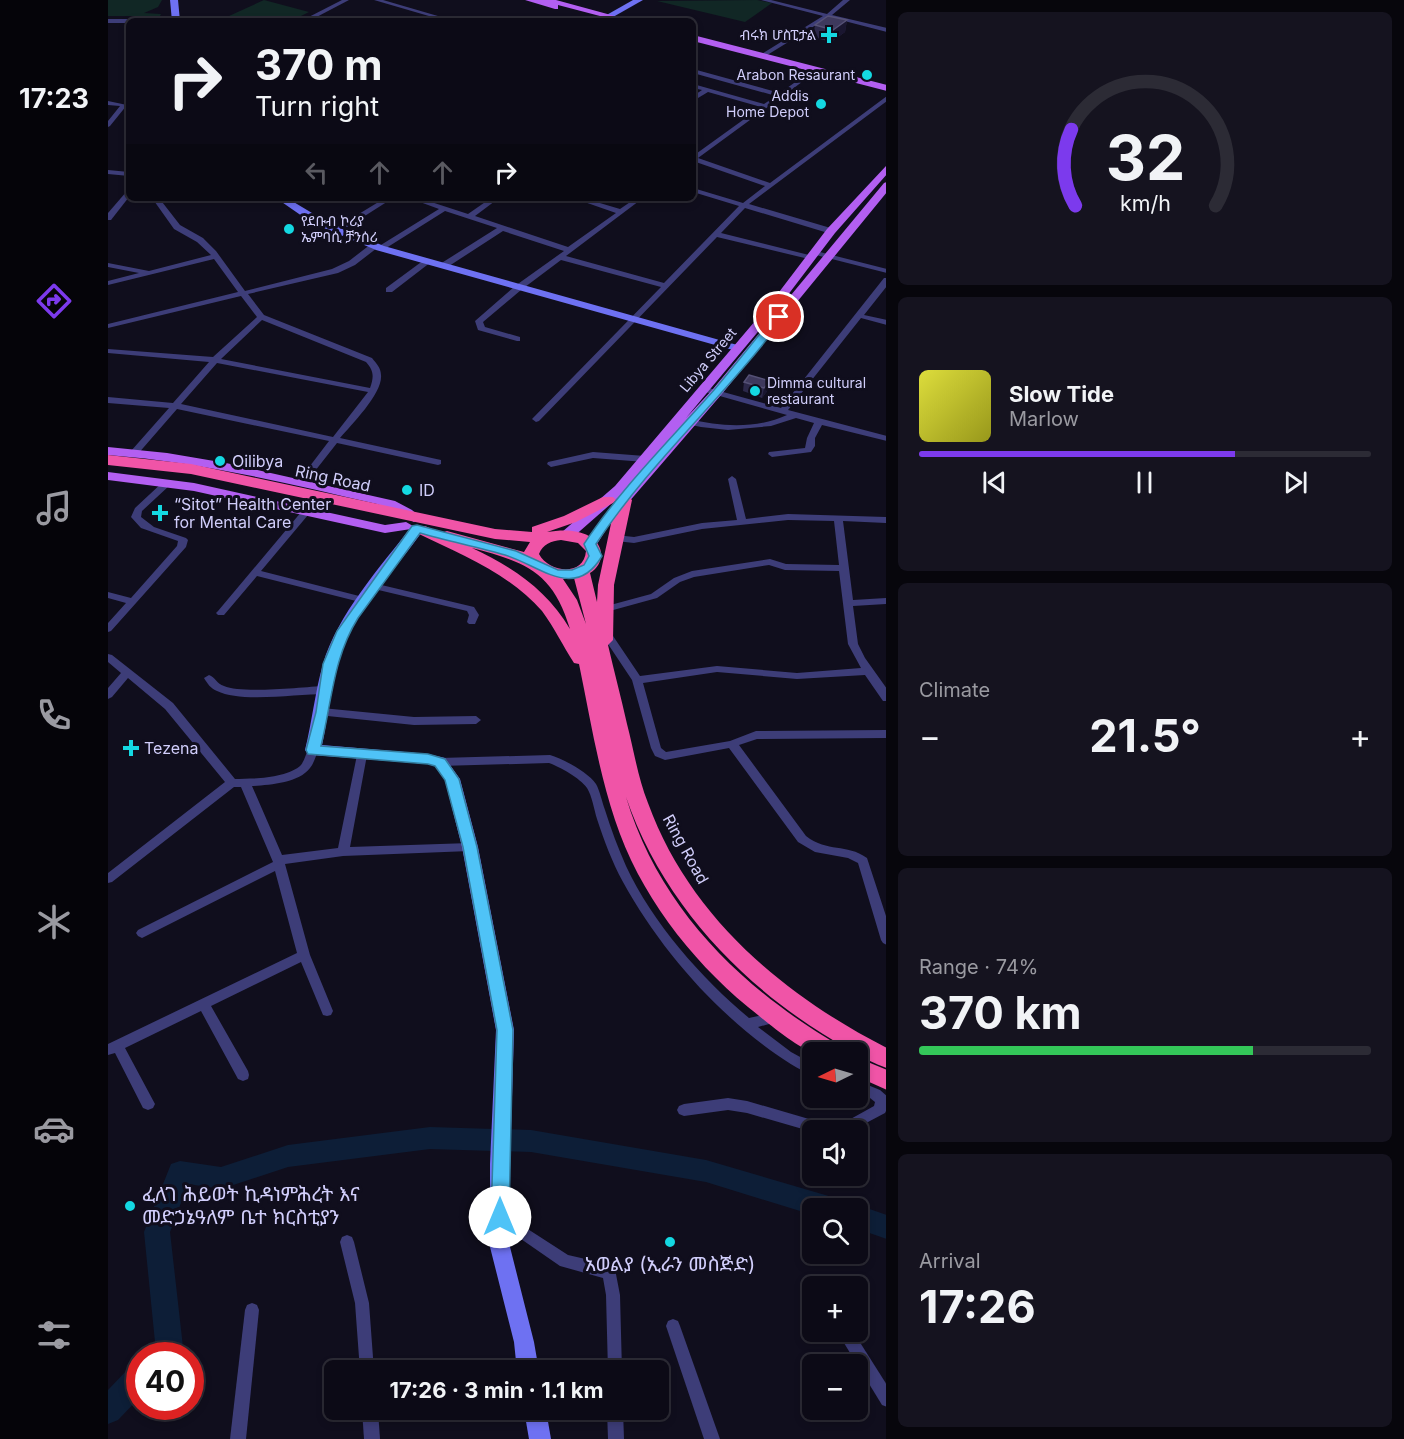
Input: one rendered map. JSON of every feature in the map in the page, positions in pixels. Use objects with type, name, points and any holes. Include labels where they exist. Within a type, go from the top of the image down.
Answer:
[{"type":"highway","name":"Ring Road","points":[[108,460],[191,469],[512,553],[539,567],[560,585],[568,598],[575,617],[619,804],[638,853],[661,897],[690,936],[730,977],[777,1017],[815,1042]]},
{"type":"highway","name":"Ring Road","points":[[108,468],[201,480],[415,526],[464,527],[520,537],[549,537]]},
{"type":"highway","points":[[464,527],[539,530],[616,500],[616,538],[606,585],[603,654]]},
{"type":"highway","points":[[415,526],[492,563],[533,592],[549,610],[587,670]]},
{"type":"highway","points":[[567,535],[590,544],[594,550],[594,562],[581,572],[556,574],[539,567],[533,560],[533,549],[542,539],[567,535]]},
{"type":"highway","name":"Ring Road","points":[[581,572],[638,804],[660,853],[678,883],[715,934],[772,988],[816,1021],[847,1040],[886,1059]]},
{"type":"highway","points":[[868,1072],[886,1081]]},
{"type":"main road","points":[[529,0],[602,18]]},
{"type":"main road","points":[[546,0],[603,18]]},
{"type":"main road","points":[[696,39],[886,93]]},
{"type":"main road","points":[[696,43],[886,88]]},
{"type":"main road","name":"Libya Street","points":[[590,544],[616,500],[645,459],[705,389],[831,231],[886,168]]},
{"type":"main road","name":"Libya Street","points":[[567,535],[616,500],[717,392],[886,185]]},
{"type":"main road","points":[[108,452],[134,453],[301,483],[406,510],[415,526],[385,529],[167,483],[108,476]]},
{"type":"street","points":[[174,0],[176,18]]},
{"type":"street","points":[[310,18],[346,0]]},
{"type":"street","points":[[377,0],[441,18]]},
{"type":"street","points":[[608,18],[639,0]]},
{"type":"street","points":[[764,0],[886,30]]},
{"type":"street","points":[[762,56],[827,16],[847,0]]},
{"type":"street","points":[[108,21],[126,21]]},
{"type":"street","points":[[696,157],[813,71]]},
{"type":"street","points":[[696,72],[780,95]]},
{"type":"street","points":[[696,87],[765,106]]},
{"type":"street","points":[[696,97],[707,90]]},
{"type":"street","points":[[536,419],[744,205],[886,98]]},
{"type":"street","points":[[108,103],[124,105],[108,125]]},
{"type":"street","points":[[696,160],[770,185]]},
{"type":"street","points":[[108,172],[126,174]]},
{"type":"street","points":[[696,191],[831,231]]},
{"type":"street","points":[[108,218],[126,196]]},
{"type":"street","points":[[157,201],[177,227],[200,240],[244,292],[261,317],[369,360],[377,368],[379,376],[373,391],[301,483]]},
{"type":"street","points":[[285,201],[335,231],[377,247],[737,348]]},
{"type":"street","points":[[335,231],[385,201]]},
{"type":"street","points":[[421,201],[569,250]]},
{"type":"street","points":[[434,205],[440,201]]},
{"type":"street","points":[[469,217],[492,201]]},
{"type":"street","points":[[586,201],[621,212]]},
{"type":"street","points":[[517,339],[481,328],[478,325],[484,315],[518,288],[636,201]]},
{"type":"street","points":[[108,326],[334,271],[352,263],[444,208]]},
{"type":"street","points":[[443,266],[502,228]]},
{"type":"street","points":[[715,234],[813,255],[829,255],[886,271]]},
{"type":"street","points":[[108,283],[214,256]]},
{"type":"street","points":[[560,257],[666,286]]},
{"type":"street","points":[[389,291],[427,262]]},
{"type":"street","points":[[108,265],[149,273]]},
{"type":"street","points":[[783,411],[860,316],[886,280]]},
{"type":"street","points":[[860,316],[886,324]]},
{"type":"street","points":[[134,453],[215,360],[261,317]]},
{"type":"street","points":[[108,351],[215,360],[373,391]]},
{"type":"street","points":[[705,389],[886,439]]},
{"type":"street","points":[[108,400],[177,406],[438,462]]},
{"type":"street","points":[[689,422],[704,426],[742,427],[784,420],[795,415]]},
{"type":"street","points":[[772,454],[807,450],[819,422]]},
{"type":"street","points":[[551,464],[593,455],[645,459]]},
{"type":"street","points":[[732,479],[742,521]]},
{"type":"street","points":[[108,629],[171,559],[183,540],[148,527],[139,522],[136,517],[138,510],[167,483]]},
{"type":"street","points":[[221,613],[305,513]]},
{"type":"street","points":[[616,538],[645,539],[702,526],[742,521],[788,518],[886,520]]},
{"type":"street","points":[[838,519],[842,568],[858,660],[886,695]]},
{"type":"street","points":[[108,879],[238,783],[297,773],[306,767],[313,750],[322,712],[330,664],[344,631],[415,526]]},
{"type":"street","points":[[606,609],[654,596],[677,580],[692,574],[770,562],[785,567],[842,568]]},
{"type":"street","points":[[255,573],[364,600]]},
{"type":"street","points":[[373,586],[471,609],[474,615],[472,622]]},
{"type":"street","points":[[108,595],[132,601]]},
{"type":"street","points":[[847,603],[886,601]]},
{"type":"street","points":[[604,631],[637,680],[659,753],[665,756],[732,744],[764,734],[886,734]]},
{"type":"street","points":[[108,657],[168,706],[238,783],[279,862],[304,955],[327,1011]]},
{"type":"street","points":[[637,680],[717,669],[797,676],[868,671]]},
{"type":"street","points":[[108,695],[127,673]]},
{"type":"street","points":[[208,678],[223,690],[240,692],[325,690]]},
{"type":"street","points":[[322,712],[414,721],[476,720]]},
{"type":"street","points":[[732,744],[802,839],[812,848],[857,856],[863,861],[886,940]]},
{"type":"street","points":[[313,750],[428,759],[440,762],[550,759],[567,765],[581,774],[591,785],[626,878],[646,912],[676,952],[765,1042],[802,1065]]},
{"type":"street","points":[[343,852],[362,755]]},
{"type":"street","points":[[440,762],[452,779],[470,847],[505,1030],[500,1164],[500,1247],[526,1360]]},
{"type":"street","points":[[142,933],[279,862],[343,852],[470,847]]},
{"type":"street","points":[[148,1104],[113,1048],[304,955]]},
{"type":"street","points":[[204,1004],[243,1075]]},
{"type":"street","points":[[747,1024],[777,1017]]},
{"type":"street","points":[[684,1110],[728,1104],[747,1107],[826,1130],[849,1126],[880,1109],[882,1100],[868,1091]]},
{"type":"street","points":[[500,1217],[565,1261],[603,1270],[610,1274],[613,1295],[615,1360]]},
{"type":"street","points":[[347,1242],[362,1303],[366,1360]]},
{"type":"street","points":[[238,1439],[252,1310]]},
{"type":"street","points":[[673,1326],[712,1439]]},
{"type":"street","points":[[851,1342],[886,1400]]},
{"type":"street","points":[[371,1420],[372,1439]]},
{"type":"street","points":[[537,1420],[540,1439]]},
{"type":"street","points":[[615,1420],[616,1439]]},
{"type":"green space","points":[[108,0],[162,0],[158,7],[144,13],[161,14],[160,16],[108,16]]},
{"type":"green space","points":[[264,0],[309,12],[297,18],[225,18]]},
{"type":"green space","points":[[757,0],[772,3],[745,22],[657,1]]},
{"type":"building","points":[[828,16],[847,20],[833,30],[815,25]]},
{"type":"building","points":[[749,375],[770,381],[764,388],[744,382]]},
{"type":"waterway","points":[[168,1342],[157,1232],[180,1172],[221,1178],[288,1156],[430,1138],[531,1141],[706,1171],[802,1200]]},
{"type":"waterway","points":[[868,1220],[886,1227]]},
{"type":"waterway","points":[[108,1410],[126,1391]]},
{"type":"place","name":"ብሩክ ሆስፒታል","points":[[829,35]]},
{"type":"place","name":"Arabon Resaurant","points":[[867,75]]},
{"type":"place","name":"Addis Home Depot","points":[[821,104]]},
{"type":"place","name":"የደቡብ ኮሪያ ኤምባሲ ቻንሰሪ","points":[[289,229]]},
{"type":"place","name":"Dimma cultural restaurant","points":[[755,391]]},
{"type":"place","name":"Oilibya","points":[[220,461]]},
{"type":"place","name":"ID","points":[[407,490]]},
{"type":"place","name":"“Sitot” Health Center for Mental Care","points":[[160,513]]},
{"type":"place","name":"Tezena","points":[[131,748]]},
{"type":"place","name":"ፈለገ ሕይወት ኪዳነምሕረት እና መድኃኔዓለም ቤተ ክርስቲያን","points":[[130,1206]]},
{"type":"place","name":"አወልያ (ኢራን መስጅድ)","points":[[670,1242]]},
{"type":"route","points":[[500,1217],[505,1030],[470,847],[452,779],[440,762],[428,759],[313,750],[330,664],[344,631],[373,586],[417,529],[512,553],[541,569],[556,574],[574,574],[589,568],[596,556],[590,544],[604,523],[779,317]]}]
